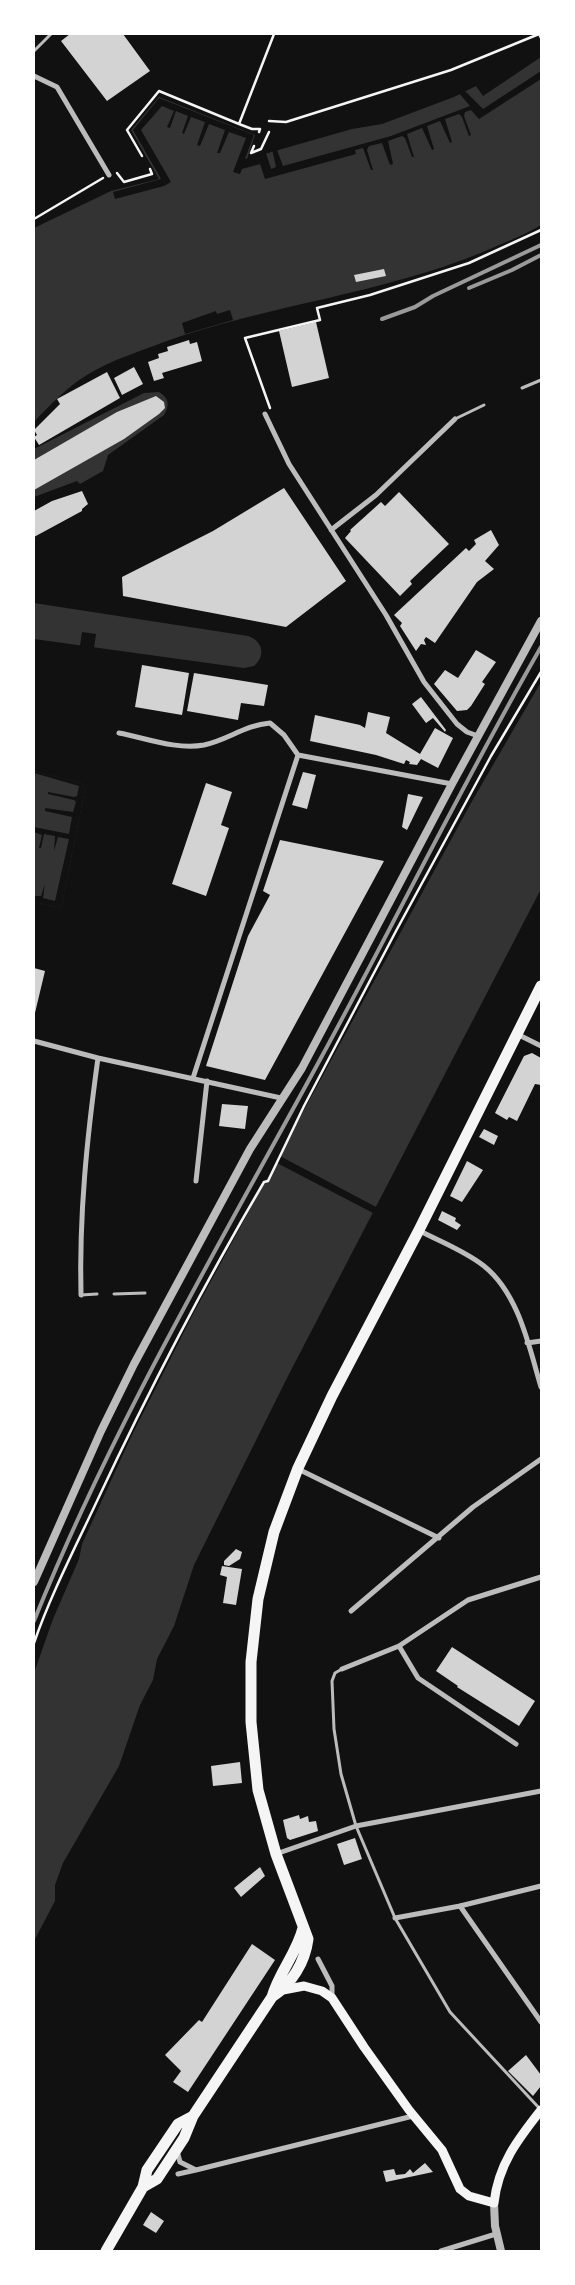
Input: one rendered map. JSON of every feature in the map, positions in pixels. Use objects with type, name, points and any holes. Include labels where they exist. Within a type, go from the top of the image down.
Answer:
[{"type":"highway","points":[[272,1997],[283,1990],[306,1953],[308,1939],[276,1854],[258,1790],[251,1722],[251,1662],[258,1599],[274,1532],[298,1468],[332,1396],[419,1230],[541,986]]},
{"type":"highway","points":[[144,2187],[157,2179],[176,2151],[184,2138],[193,2116],[272,1997],[277,1980],[295,1951],[303,1928]]},
{"type":"highway","points":[[106,2251],[144,2187],[146,2170],[178,2124],[193,2116]]},
{"type":"main road","points":[[283,1990],[304,1986],[322,1990],[332,1998],[364,2048],[414,2116],[442,2150],[462,2192],[474,2198],[494,2203],[496,2185],[504,2163],[518,2140],[541,2110]]},
{"type":"street","points":[[34,76],[57,87],[109,175]]},
{"type":"street","points":[[268,413],[289,464],[386,615],[424,682],[457,724],[467,732],[478,736]]},
{"type":"street","points":[[331,530],[376,495],[455,420]]},
{"type":"street","points":[[34,1582],[101,1431],[134,1364],[232,1182],[281,1098],[302,1068],[452,784],[541,621]]},
{"type":"street","points":[[119,733],[185,746],[204,744],[230,737],[252,725],[270,723],[284,735],[298,755],[452,784]]},
{"type":"street","points":[[193,1078],[298,755]]},
{"type":"street","points":[[517,1034],[541,1046]]},
{"type":"street","points":[[34,1041],[98,1058],[281,1098]]},
{"type":"street","points":[[80,1294],[79,1247],[85,1149],[98,1058]]},
{"type":"street","points":[[196,1181],[207,1081]]},
{"type":"street","points":[[419,1230],[469,1256],[486,1268],[506,1292],[527,1343],[541,1388]]},
{"type":"street","points":[[527,1343],[541,1340]]},
{"type":"street","points":[[352,1611],[473,1507],[541,1459]]},
{"type":"street","points":[[298,1468],[439,1538]]},
{"type":"street","points":[[342,1669],[399,1646],[468,1600],[541,1578]]},
{"type":"street","points":[[399,1646],[418,1678],[516,1744]]},
{"type":"street","points":[[276,1854],[356,1826],[541,1791]]},
{"type":"street","points":[[395,1918],[460,1906],[541,1886]]},
{"type":"street","points":[[460,1906],[541,2022]]},
{"type":"street","points":[[318,1959],[332,1986],[332,1998]]},
{"type":"street","points":[[178,2174],[414,2116]]},
{"type":"street","points":[[176,2151],[180,2162],[196,2170]]},
{"type":"street","points":[[494,2203],[496,2234],[501,2251]]},
{"type":"street","points":[[441,2251],[496,2234]]},
{"type":"lane","points":[[34,51],[51,34]]},
{"type":"lane","points":[[522,388],[541,380]]},
{"type":"lane","points":[[455,420],[484,404]]},
{"type":"lane","points":[[114,1294],[145,1293]]},
{"type":"lane","points":[[80,1294],[97,1294]]},
{"type":"lane","points":[[342,1669],[336,1673],[332,1681],[334,1729],[341,1774],[356,1826],[395,1918],[450,2012],[541,2110]]},
{"type":"path","points":[[239,124],[274,34]]},
{"type":"path","points":[[270,121],[286,122],[451,70],[539,34],[541,38]]},
{"type":"path","points":[[142,156],[127,130],[159,91],[252,129],[260,129],[259,132]]},
{"type":"path","points":[[254,146],[251,153],[262,148],[269,132]]},
{"type":"path","points":[[34,219],[109,175],[117,173],[124,182],[152,174],[150,169]]},
{"type":"path","points":[[268,413],[270,402],[245,338],[320,320],[317,308],[370,296],[434,276],[541,230]]},
{"type":"path","points":[[34,1643],[44,1613],[145,1401],[214,1269],[264,1182],[268,1181],[283,1152],[284,1146],[396,931],[491,756],[541,672]]},
{"type":"shaded area","points":[[541,57],[541,225],[483,252],[405,279],[203,329],[125,357],[105,365],[73,385],[34,422],[34,228],[111,191],[159,179],[131,130],[159,97],[255,135],[247,159],[352,129],[382,124],[454,97],[476,86],[483,96]]},
{"type":"shaded area","points":[[159,392],[168,402],[164,415],[108,455],[103,471],[80,484],[77,481],[34,497],[34,449],[144,393]]},
{"type":"shaded area","points":[[34,603],[248,636],[260,645],[260,658],[254,666],[244,668],[34,639]]},
{"type":"shaded area","points":[[541,682],[541,889],[288,1376],[194,1565],[174,1626],[157,1659],[153,1680],[140,1705],[119,1766],[63,1863],[55,1885],[55,1901],[34,1941],[34,1673],[53,1619],[79,1559],[82,1544],[131,1437],[192,1316],[471,803]]},
{"type":"shaded area","points":[[34,771],[82,783],[85,790],[61,908],[34,902]]},
{"type":"pier","points":[[541,71],[541,79],[479,119],[471,110],[465,112],[464,116],[471,135],[469,136],[459,114],[445,119],[452,142],[450,143],[440,121],[427,126],[434,149],[432,150],[422,128],[407,134],[414,157],[412,157],[405,138],[402,136],[388,141],[393,164],[390,165],[382,143],[369,146],[367,150],[373,170],[371,170],[363,148],[355,150],[356,154],[265,179],[260,164],[242,169],[240,174],[233,172],[246,138],[229,132],[220,153],[217,153],[225,130],[209,124],[200,146],[197,145],[205,122],[191,117],[184,134],[182,133],[188,116],[176,111],[170,128],[167,127],[174,111],[162,106],[141,130],[171,182],[164,186],[115,199],[113,192],[161,179],[133,130],[159,98],[254,135],[245,159],[266,153],[271,169],[276,167],[272,149],[276,147],[283,166],[391,136],[470,106],[458,92],[463,89],[483,109]]},
{"type":"pier","points":[[230,310],[233,320],[185,334],[182,323],[216,311],[217,314]]},
{"type":"pier","points":[[82,632],[96,634],[94,648],[80,646]]},
{"type":"pier","points":[[34,771],[82,783],[85,790],[61,908],[34,902],[34,896],[41,896],[45,884],[43,898],[55,901],[69,839],[58,837],[54,851],[55,836],[44,834],[41,848],[39,848],[42,835],[34,832],[34,827],[69,834],[72,817],[45,811],[45,808],[73,812],[76,802],[48,794],[48,792],[74,797],[77,796],[79,786],[34,773]]},
{"type":"pier","points":[[278,1155],[378,1208],[375,1214],[277,1163],[267,1179],[265,1178]]},
{"type":"building","points":[[70,34],[123,34],[150,71],[107,101],[61,41]]},
{"type":"building","points":[[384,269],[386,276],[356,282],[354,275]]},
{"type":"building","points":[[316,322],[329,378],[292,387],[279,331]]},
{"type":"building","points":[[189,340],[190,344],[197,342],[202,361],[162,373],[164,378],[154,381],[148,362],[159,358],[158,354],[168,351],[167,347]]},
{"type":"building","points":[[134,367],[143,384],[122,395],[114,378]]},
{"type":"building","points":[[107,372],[120,398],[39,445],[34,437],[37,435],[34,430],[60,404],[57,399]]},
{"type":"building","points":[[156,396],[164,402],[165,408],[159,414],[124,439],[34,490],[34,460],[117,412]]},
{"type":"building","points":[[284,488],[346,581],[286,627],[123,596],[122,577],[213,531]]},
{"type":"building","points":[[82,491],[88,504],[82,511],[34,537],[34,511],[52,501]]},
{"type":"building","points":[[399,492],[449,544],[410,581],[412,584],[400,596],[345,538],[350,530],[381,502],[385,506]]},
{"type":"building","points":[[491,530],[499,545],[485,561],[494,569],[477,582],[435,643],[426,637],[424,640],[426,645],[421,644],[416,651],[400,626],[402,623],[394,615],[466,548],[469,551],[476,544],[474,540]]},
{"type":"building","points":[[476,650],[496,662],[482,682],[485,684],[471,706],[467,710],[457,711],[434,684],[445,670],[458,678]]},
{"type":"building","points":[[142,665],[189,673],[182,715],[135,707]]},
{"type":"building","points":[[194,673],[268,685],[264,706],[241,703],[238,720],[187,711]]},
{"type":"building","points":[[421,697],[446,730],[445,732],[433,718],[426,723],[412,704]]},
{"type":"building","points":[[368,712],[390,717],[386,733],[420,754],[435,728],[453,738],[438,768],[421,759],[417,765],[409,764],[410,762],[406,760],[404,764],[376,755],[310,741],[315,715],[360,725],[365,728]]},
{"type":"building","points":[[303,772],[316,775],[307,809],[292,805]]},
{"type":"building","points":[[206,783],[232,792],[221,825],[229,828],[206,896],[172,884]]},
{"type":"building","points":[[408,794],[423,797],[407,830],[402,827]]},
{"type":"building","points":[[280,840],[384,861],[265,1080],[206,1066],[248,936],[270,895],[263,891]]},
{"type":"building","points":[[34,968],[45,971],[34,1017]]},
{"type":"building","points":[[532,1053],[541,1058],[541,1085],[535,1084],[517,1121],[509,1117],[507,1120],[495,1113],[524,1056]]},
{"type":"building","points":[[222,1104],[248,1106],[245,1129],[219,1126]]},
{"type":"building","points":[[484,1129],[498,1136],[494,1145],[479,1137]]},
{"type":"building","points":[[467,1161],[483,1170],[462,1202],[450,1196]]},
{"type":"building","points":[[442,1211],[456,1218],[455,1221],[461,1225],[457,1230],[438,1220]]},
{"type":"building","points":[[236,1549],[242,1552],[240,1559],[229,1566],[224,1565],[224,1561]]},
{"type":"building","points":[[222,1566],[242,1569],[236,1605],[223,1603],[227,1577],[220,1575]]},
{"type":"building","points":[[452,1647],[535,1701],[519,1726],[457,1687],[436,1671]]},
{"type":"building","points":[[240,1762],[242,1783],[213,1786],[211,1766]]},
{"type":"building","points":[[299,1815],[300,1819],[308,1816],[309,1822],[316,1821],[318,1831],[290,1840],[287,1838],[283,1820]]},
{"type":"building","points":[[355,1838],[362,1859],[344,1865],[337,1844]]},
{"type":"building","points":[[260,1867],[265,1876],[241,1897],[234,1888]]},
{"type":"building","points":[[252,1944],[275,1960],[188,2092],[173,2082],[181,2071],[165,2055],[199,2020],[202,2022]]},
{"type":"building","points":[[526,2055],[541,2075],[541,2086],[533,2096],[508,2071]]},
{"type":"building","points":[[425,2163],[433,2172],[386,2182],[383,2171],[394,2169],[396,2175],[405,2174],[410,2169],[413,2173]]},
{"type":"building","points":[[151,2212],[164,2221],[156,2233],[143,2225]]},
{"type":"railway","points":[[382,319],[415,307],[433,296],[541,245]]},
{"type":"railway","points":[[469,288],[512,270],[541,255]]},
{"type":"railway","points":[[34,1621],[65,1548],[133,1405],[541,647]]}]
